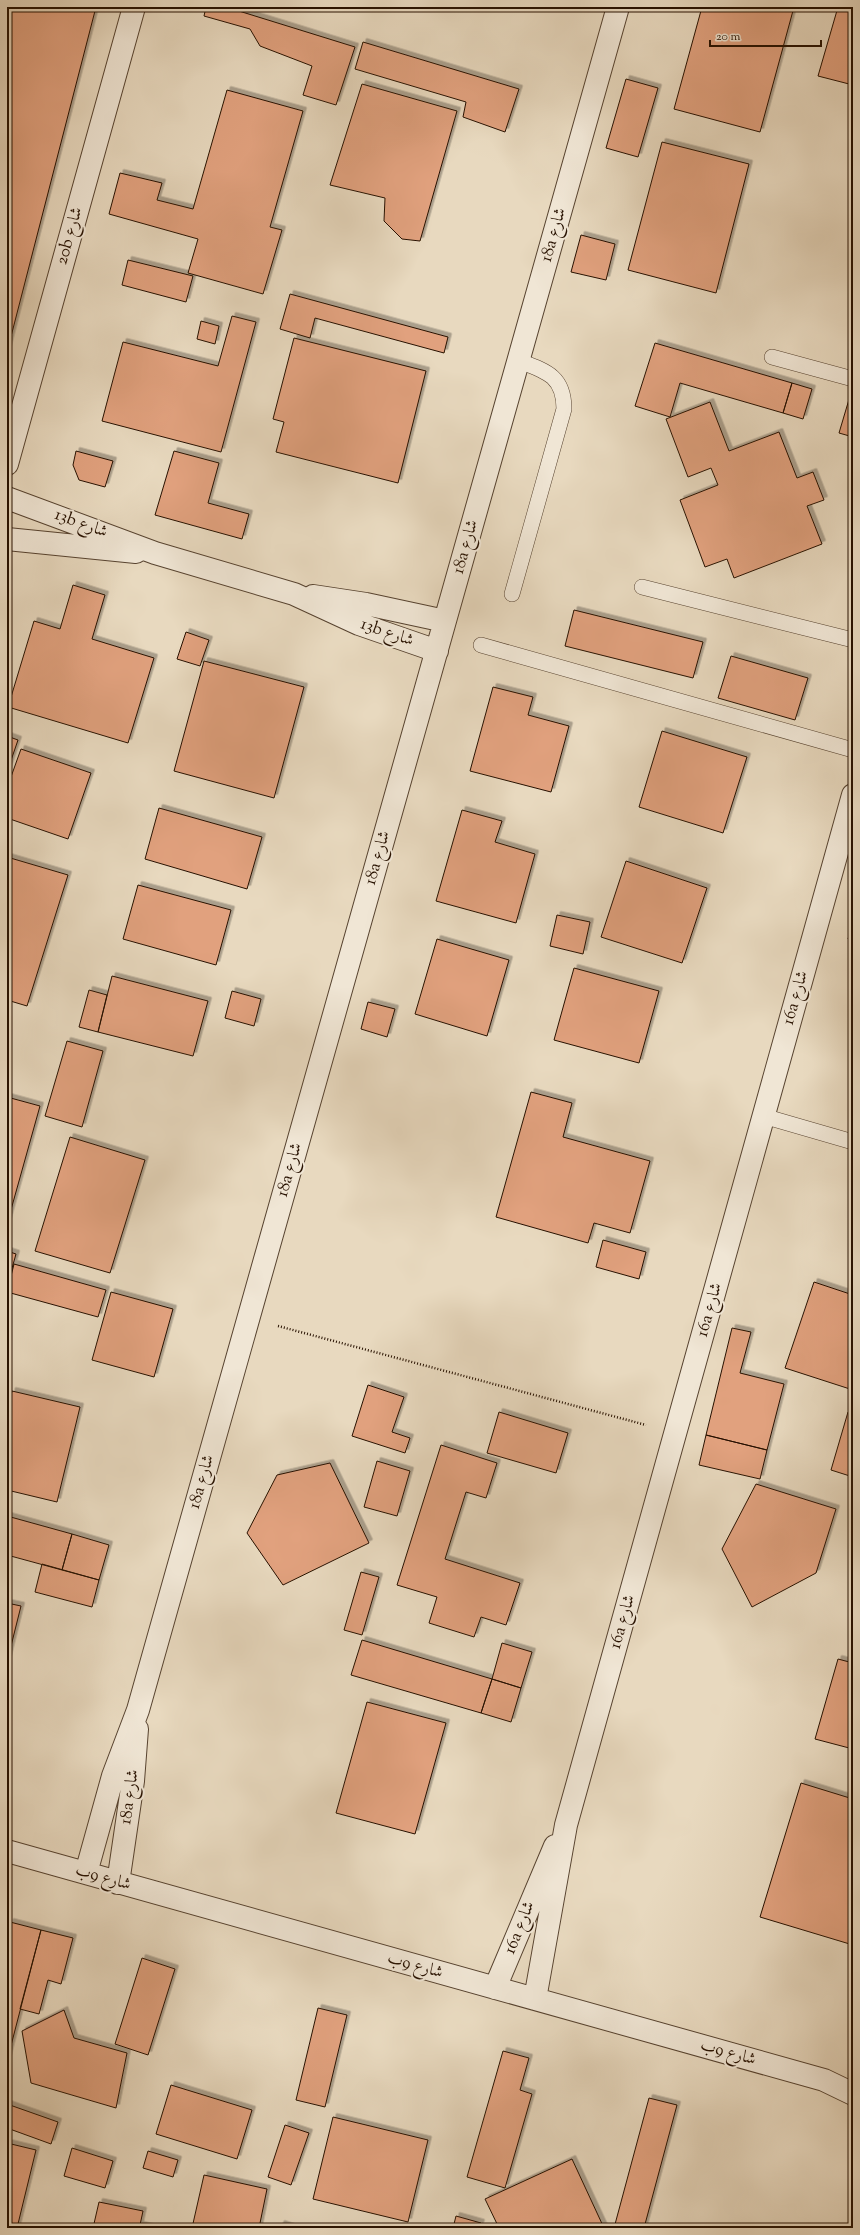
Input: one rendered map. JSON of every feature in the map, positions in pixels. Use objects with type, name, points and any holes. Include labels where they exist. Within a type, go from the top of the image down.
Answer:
[{"type":"street","name":"20b شارع","points":[[7,464],[134,7]]},
{"type":"street","name":"18a شارع","points":[[86,1873],[113,1776],[138,1710],[618,7]]},
{"type":"street","name":"13b شارع","points":[[7,498],[155,553],[294,594],[359,624],[437,651]]},
{"type":"street","name":"13b شارع","points":[[7,540],[155,553]]},
{"type":"street","name":"13b شارع","points":[[294,594],[366,604],[445,621]]},
{"type":"street","name":"16a شارع","points":[[535,1999],[566,1825],[853,795]]},
{"type":"street","name":"18a شارع","points":[[118,1883],[133,1781],[138,1710]]},
{"type":"street","name":"16a شارع","points":[[495,1988],[538,1883],[566,1825]]},
{"type":"street","name":"شارع 9ب","points":[[7,1851],[824,2080],[853,2094]]},
{"type":"street","name":"شارع 9ب","points":[[824,2080],[853,2080]]},
{"type":"lane","points":[[772,357],[853,379]]},
{"type":"lane","points":[[512,594],[564,409],[564,398],[560,386],[554,377],[545,371],[519,361]]},
{"type":"lane","points":[[642,587],[853,640]]},
{"type":"lane","points":[[481,645],[853,750]]},
{"type":"lane","points":[[763,1116],[853,1142]]},
{"type":"path","points":[[249,1318],[675,1432]]},
{"type":"building","points":[[7,7],[96,7],[7,352]]},
{"type":"building","points":[[206,7],[226,7],[355,47],[336,105],[303,95],[312,66],[260,46],[250,29],[204,16]]},
{"type":"building","points":[[702,7],[794,7],[760,132],[674,109]]},
{"type":"building","points":[[838,7],[853,7],[853,85],[818,76]]},
{"type":"building","points":[[363,42],[519,89],[505,132],[463,117],[466,102],[355,69]]},
{"type":"building","points":[[626,79],[658,88],[638,157],[606,148]]},
{"type":"building","points":[[362,84],[457,111],[420,241],[402,239],[384,221],[385,198],[330,185]]},
{"type":"building","points":[[227,90],[303,111],[270,227],[282,230],[263,294],[188,273],[198,239],[109,214],[120,173],[162,183],[157,200],[193,209]]},
{"type":"building","points":[[662,142],[749,164],[716,293],[628,270]]},
{"type":"building","points":[[581,235],[615,244],[606,280],[571,272]]},
{"type":"building","points":[[128,260],[193,276],[186,302],[122,285]]},
{"type":"building","points":[[290,294],[448,337],[444,353],[315,318],[310,338],[280,329]]},
{"type":"building","points":[[232,316],[256,322],[221,452],[102,421],[123,342],[218,366]]},
{"type":"building","points":[[201,321],[219,326],[215,344],[197,339]]},
{"type":"building","points":[[294,338],[426,371],[398,483],[276,452],[284,422],[273,419]]},
{"type":"building","points":[[655,343],[792,383],[783,413],[680,383],[670,417],[635,406]]},
{"type":"building","points":[[792,383],[812,389],[803,419],[783,413]]},
{"type":"building","points":[[850,396],[853,397],[853,437],[839,433]]},
{"type":"building","points":[[710,402],[729,451],[779,432],[797,478],[813,472],[824,500],[807,506],[822,544],[734,578],[727,559],[705,567],[680,500],[718,485],[711,468],[688,477],[666,419]]},
{"type":"building","points":[[76,451],[113,461],[105,487],[79,480],[73,465]]},
{"type":"building","points":[[174,451],[219,463],[208,503],[249,514],[242,539],[155,515]]},
{"type":"building","points":[[73,585],[105,595],[92,639],[154,658],[128,743],[8,707],[34,621],[60,629]]},
{"type":"building","points":[[574,610],[703,642],[693,678],[565,646]]},
{"type":"building","points":[[186,632],[209,640],[200,666],[177,659]]},
{"type":"building","points":[[731,656],[808,678],[795,720],[718,698]]},
{"type":"building","points":[[204,661],[304,687],[274,798],[174,771]]},
{"type":"building","points":[[493,687],[533,697],[528,715],[569,726],[551,792],[470,771]]},
{"type":"building","points":[[662,731],[747,757],[723,833],[639,807]]},
{"type":"building","points":[[7,736],[18,740],[7,772]]},
{"type":"building","points":[[21,749],[91,773],[68,839],[7,818],[7,788]]},
{"type":"building","points":[[159,808],[262,837],[247,889],[145,859]]},
{"type":"building","points":[[462,810],[502,821],[495,842],[535,854],[516,923],[436,901]]},
{"type":"building","points":[[7,857],[68,875],[27,1006],[7,1000]]},
{"type":"building","points":[[626,861],[707,888],[682,963],[601,937]]},
{"type":"building","points":[[138,885],[231,910],[216,965],[123,939]]},
{"type":"building","points":[[557,915],[590,922],[583,954],[550,946]]},
{"type":"building","points":[[853,922],[853,940],[848,939]]},
{"type":"building","points":[[437,939],[509,960],[487,1036],[415,1014]]},
{"type":"building","points":[[574,968],[659,991],[639,1063],[554,1040]]},
{"type":"building","points":[[112,976],[208,1001],[193,1056],[98,1032]]},
{"type":"building","points":[[89,990],[107,995],[98,1032],[79,1027]]},
{"type":"building","points":[[232,991],[261,999],[254,1026],[225,1018]]},
{"type":"building","points":[[368,1002],[395,1009],[387,1037],[361,1029]]},
{"type":"building","points":[[67,1041],[103,1051],[82,1127],[45,1116]]},
{"type":"building","points":[[531,1092],[572,1103],[563,1137],[650,1161],[630,1233],[594,1223],[588,1243],[496,1217]]},
{"type":"building","points":[[7,1097],[40,1106],[7,1224]]},
{"type":"building","points":[[70,1137],[145,1160],[110,1273],[35,1251]]},
{"type":"building","points":[[603,1240],[646,1252],[639,1279],[596,1267]]},
{"type":"building","points":[[7,1251],[16,1254],[7,1286]]},
{"type":"building","points":[[14,1264],[106,1290],[98,1317],[7,1292]]},
{"type":"building","points":[[814,1282],[853,1295],[853,1390],[785,1368]]},
{"type":"building","points":[[111,1292],[173,1309],[154,1377],[92,1360]]},
{"type":"building","points":[[732,1328],[751,1332],[740,1373],[784,1384],[767,1450],[706,1435]]},
{"type":"building","points":[[368,1385],[404,1397],[392,1432],[410,1438],[405,1453],[352,1436]]},
{"type":"building","points":[[12,1391],[80,1407],[57,1502],[7,1490],[7,1414]]},
{"type":"building","points":[[499,1412],[568,1433],[556,1473],[487,1453]]},
{"type":"building","points":[[848,1412],[853,1414],[853,1477],[831,1470]]},
{"type":"building","points":[[706,1435],[767,1450],[760,1479],[699,1465]]},
{"type":"building","points":[[441,1445],[497,1463],[486,1498],[466,1492],[445,1559],[520,1583],[506,1625],[481,1617],[474,1637],[429,1623],[437,1597],[397,1585]]},
{"type":"building","points":[[377,1461],[410,1471],[397,1516],[364,1507]]},
{"type":"building","points":[[330,1463],[369,1543],[283,1585],[247,1533],[277,1475]]},
{"type":"building","points":[[756,1484],[836,1509],[816,1573],[752,1607],[722,1549]]},
{"type":"building","points":[[7,1516],[72,1534],[62,1570],[7,1555]]},
{"type":"building","points":[[72,1534],[109,1545],[99,1580],[62,1570]]},
{"type":"building","points":[[42,1564],[99,1580],[92,1607],[35,1592]]},
{"type":"building","points":[[361,1572],[379,1577],[362,1635],[344,1630]]},
{"type":"building","points":[[7,1603],[21,1606],[7,1662]]},
{"type":"building","points":[[362,1640],[492,1679],[481,1713],[351,1675]]},
{"type":"building","points":[[502,1643],[532,1652],[521,1688],[492,1679]]},
{"type":"building","points":[[838,1659],[853,1663],[853,1749],[815,1739]]},
{"type":"building","points":[[492,1679],[521,1688],[511,1722],[481,1713]]},
{"type":"building","points":[[367,1702],[446,1723],[415,1834],[336,1813]]},
{"type":"building","points":[[801,1783],[853,1799],[853,1945],[760,1917]]},
{"type":"building","points":[[10,1922],[41,1930],[7,2061],[7,1934]]},
{"type":"building","points":[[41,1930],[73,1938],[61,1984],[48,1980],[39,2014],[20,2009]]},
{"type":"building","points":[[142,1958],[175,1969],[148,2055],[115,2044]]},
{"type":"building","points":[[318,2008],[347,2015],[325,2107],[296,2100]]},
{"type":"building","points":[[64,2010],[74,2038],[127,2053],[116,2108],[31,2083],[22,2031]]},
{"type":"building","points":[[503,2051],[529,2058],[520,2090],[532,2094],[505,2188],[467,2177]]},
{"type":"building","points":[[171,2085],[252,2110],[237,2159],[156,2134]]},
{"type":"building","points":[[649,2098],[677,2105],[644,2228],[614,2228]]},
{"type":"building","points":[[7,2104],[58,2122],[51,2144],[7,2128]]},
{"type":"building","points":[[333,2117],[428,2140],[408,2222],[313,2199]]},
{"type":"building","points":[[285,2125],[309,2133],[291,2185],[268,2177]]},
{"type":"building","points":[[7,2143],[36,2150],[17,2228],[7,2228]]},
{"type":"building","points":[[72,2148],[113,2161],[105,2188],[64,2176]]},
{"type":"building","points":[[148,2151],[178,2160],[173,2177],[143,2168]]},
{"type":"building","points":[[572,2159],[604,2228],[499,2228],[485,2199]]},
{"type":"building","points":[[204,2175],[267,2189],[259,2228],[192,2228]]},
{"type":"building","points":[[99,2202],[143,2211],[140,2225],[152,2228],[93,2228]]},
{"type":"building","points":[[456,2216],[481,2223],[479,2228],[453,2228]]},
{"type":"building","points":[[281,2224],[293,2228],[279,2228]]}]
